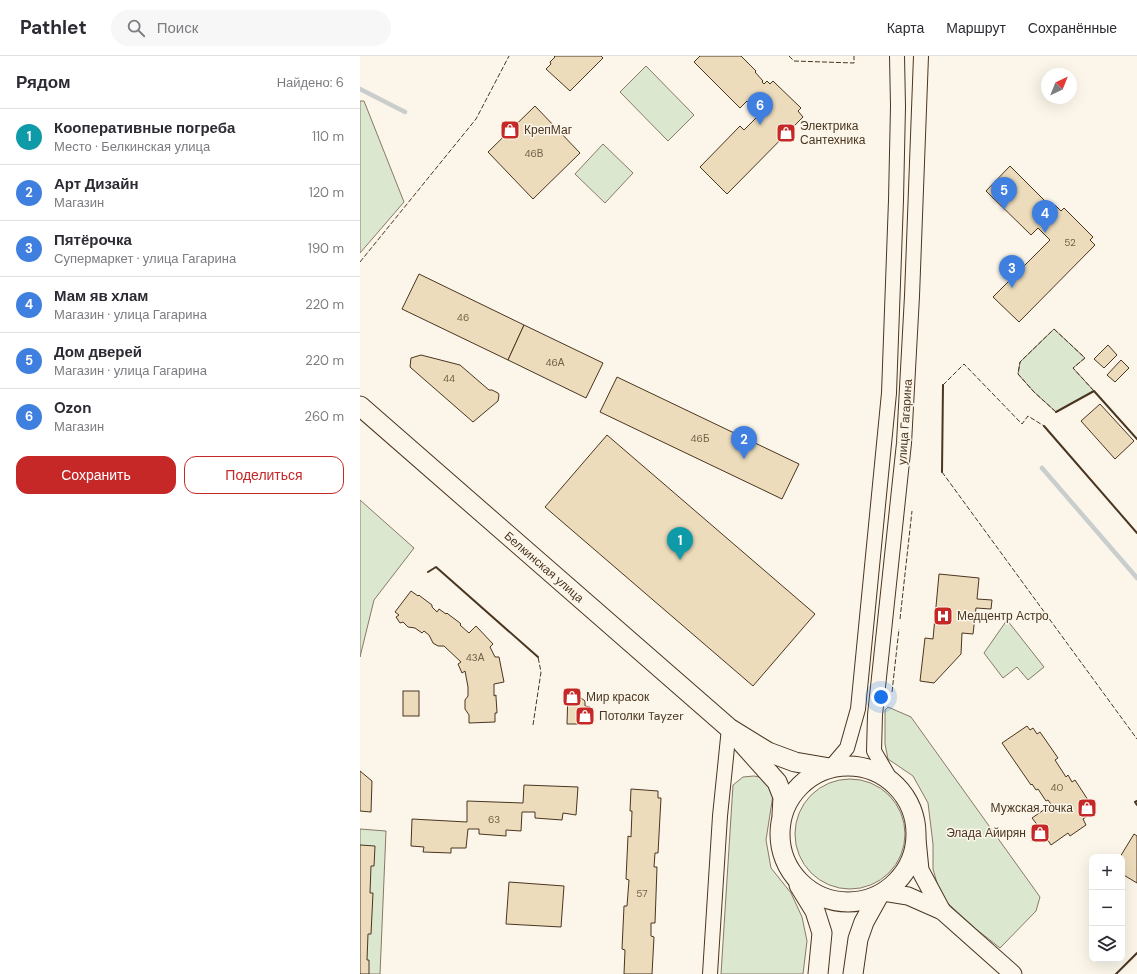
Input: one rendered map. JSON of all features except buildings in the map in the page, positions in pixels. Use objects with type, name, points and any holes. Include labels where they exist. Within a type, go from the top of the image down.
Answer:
[{"type":"main road","name":"Белкинская улица","points":[[360,406],[729,728],[777,782],[784,797],[782,818]]},
{"type":"main road","name":"Белкинская улица","points":[[729,728],[768,752],[794,762],[830,768]]},
{"type":"main road","points":[[793,875],[811,891],[833,900],[856,902],[881,893],[895,883],[908,867],[915,849],[916,829],[912,811],[904,795],[892,782],[878,773],[862,767],[846,766],[830,768],[813,776],[799,787],[788,801],[782,818],[780,838],[784,857],[793,875],[815,910],[822,933],[818,974]]},
{"type":"main road","points":[[853,974],[858,939],[864,922],[881,893]]},
{"type":"street","name":"улица Гагарина","points":[[830,768],[847,748],[858,709],[888,401],[896,200],[898,106],[897,56]]},
{"type":"street","name":"улица Гагарина","points":[[892,782],[874,751],[874,715],[904,443],[913,280],[921,56]]},
{"type":"street","points":[[710,974],[720,816],[729,728]]},
{"type":"street","points":[[916,829],[920,870],[942,911]]},
{"type":"street","points":[[881,893],[908,896],[942,911],[1013,974]]},
{"type":"green space","points":[[646,66],[694,115],[668,141],[620,92]]},
{"type":"green space","points":[[360,101],[364,101],[404,202],[360,253]]},
{"type":"green space","points":[[603,144],[633,173],[605,203],[575,174]]},
{"type":"green space","points":[[1054,329],[1085,358],[1073,368],[1094,391],[1056,412],[1034,392],[1018,374],[1020,362]]},
{"type":"green space","points":[[360,500],[414,548],[374,600],[360,657]]},
{"type":"green space","points":[[1007,620],[1044,667],[1028,680],[1017,667],[1003,678],[984,653]]},
{"type":"green space","points":[[888,707],[911,717],[1040,897],[1036,911],[1000,948],[976,929],[941,897],[933,869],[933,844],[928,803],[913,776],[888,759],[885,744],[885,710]]},
{"type":"green space","points":[[754,776],[764,778],[770,785],[773,795],[766,840],[771,868],[791,893],[802,917],[807,941],[803,974],[721,974],[733,785],[743,777]]},
{"type":"green space","points":[[850,779],[871,783],[881,788],[889,795],[896,803],[901,813],[905,834],[901,855],[896,865],[889,873],[881,880],[871,885],[850,889],[829,885],[819,880],[811,873],[804,865],[799,855],[795,834],[799,813],[804,803],[811,795],[819,788],[829,783]]},
{"type":"green space","points":[[360,829],[386,831],[380,974],[360,974]]},
{"type":"waterway","points":[[360,89],[405,112]]},
{"type":"waterway","points":[[1042,468],[1137,578]]},
{"type":"fence","points":[[360,262],[476,119],[509,56]]},
{"type":"fence","points":[[789,56],[794,61],[854,63],[854,56]]},
{"type":"fence","points":[[1054,329],[1085,358],[1073,368],[1094,391],[1056,412],[1034,392],[1018,374],[1020,362],[1054,329]]},
{"type":"fence","points":[[943,385],[964,364],[1022,424],[1028,416],[1044,426]]},
{"type":"fence","points":[[942,472],[1137,739]]},
{"type":"fence","points":[[900,619],[912,511]]},
{"type":"fence","points":[[892,692],[899,629]]},
{"type":"fence","points":[[533,725],[541,672],[538,657]]},
{"type":"wall","points":[[942,472],[943,385]]},
{"type":"wall","points":[[1056,412],[1094,391],[1137,439]]},
{"type":"wall","points":[[1044,426],[1137,533]]},
{"type":"wall","points":[[428,572],[436,567],[538,657]]},
{"type":"wall","points":[[1137,801],[1135,802],[1137,805]]},
{"type":"wall","points":[[1116,974],[1137,953]]},
{"type":"place","name":"Ozon","points":[[760,125]]},
{"type":"place","name":"КрепМаг","points":[[510,130]]},
{"type":"place","name":"Электрика Сантехника","points":[[786,133]]},
{"type":"place","name":"Дом дверей","points":[[1004,210]]},
{"type":"place","name":"Мам яв хлам","points":[[1045,233]]},
{"type":"place","name":"Пятёрочка","points":[[1012,288]]},
{"type":"place","name":"Арт Дизайн","points":[[744,459]]},
{"type":"place","name":"Кооперативные погреба","points":[[680,560]]},
{"type":"place","name":"Медцентр Астро","points":[[943,616]]},
{"type":"place","name":"Мир красок","points":[[572,697]]},
{"type":"place","name":"Потолки Tayzer","points":[[585,716]]},
{"type":"place","name":"Мужская точка","points":[[1087,808]]},
{"type":"place","name":"Элада Айирян","points":[[1040,833]]}]
